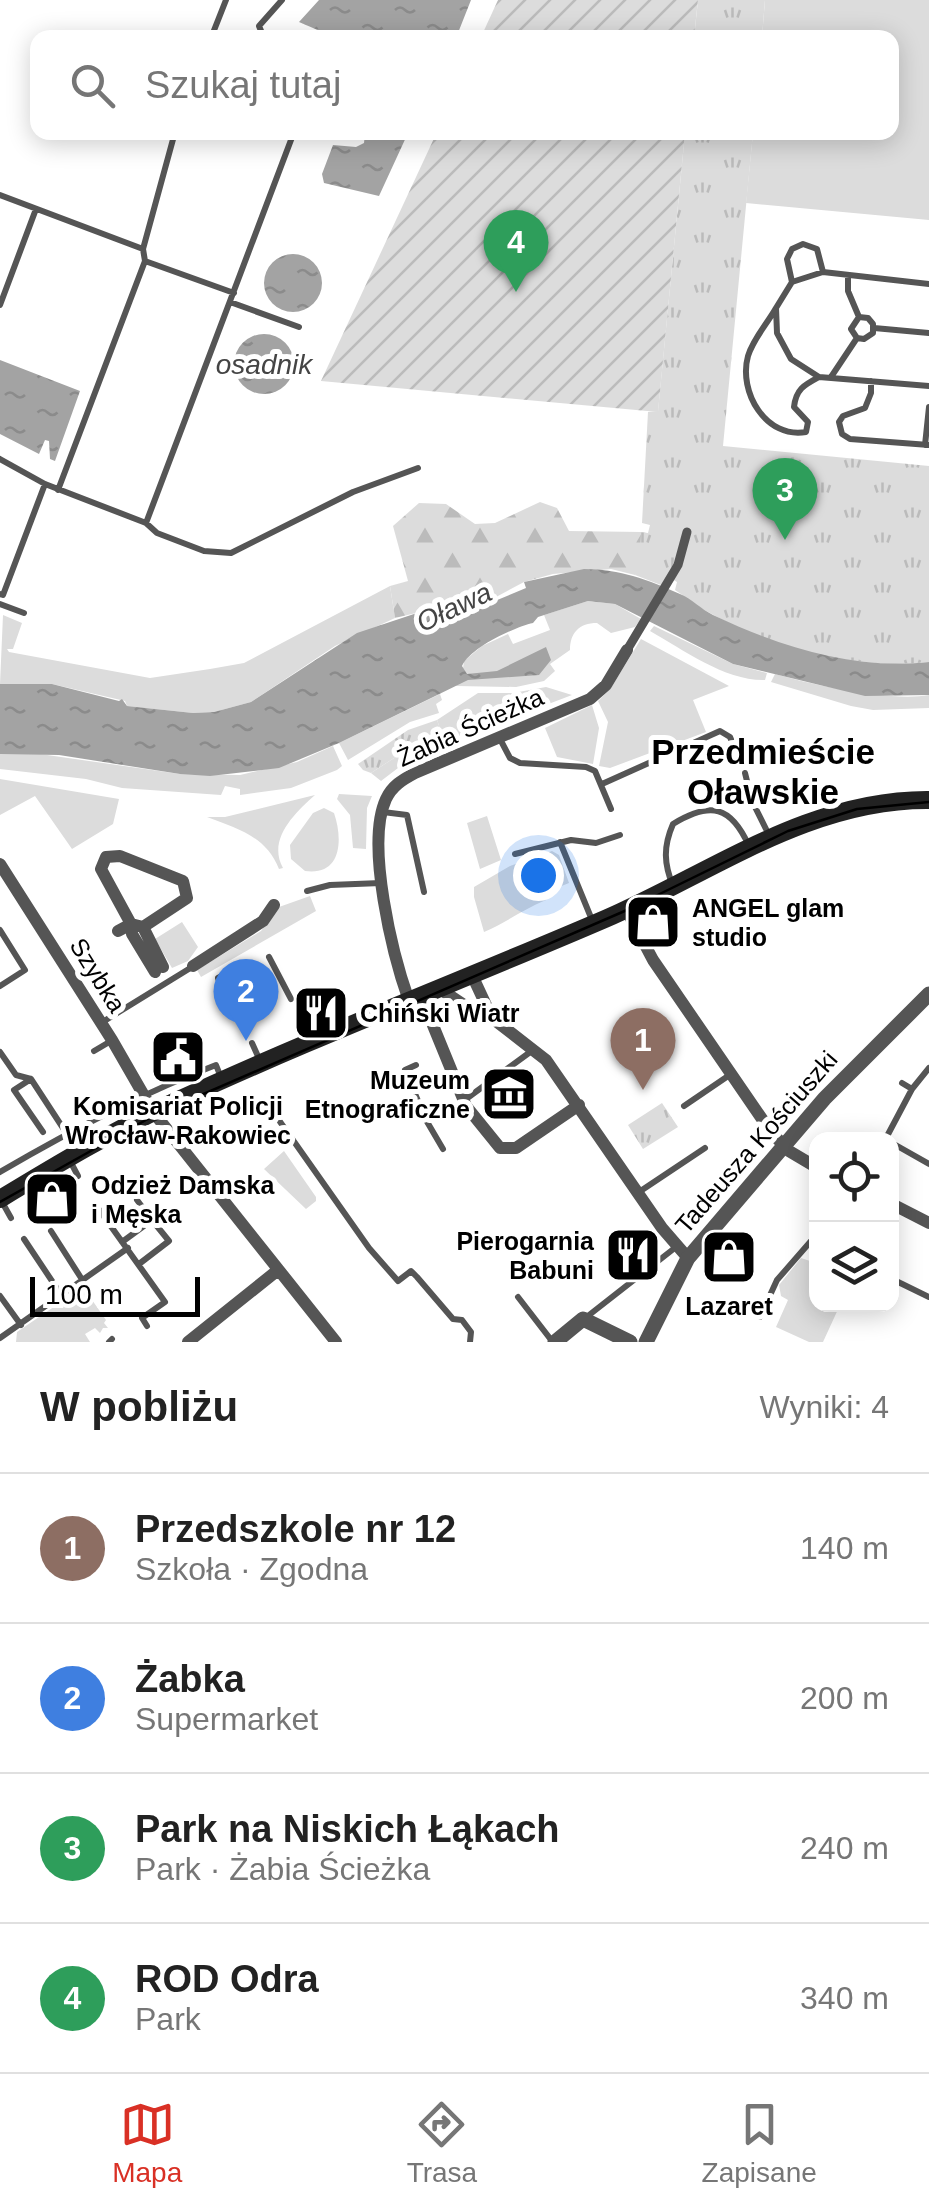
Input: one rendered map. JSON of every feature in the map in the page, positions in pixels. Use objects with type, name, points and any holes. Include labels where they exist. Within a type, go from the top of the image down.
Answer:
[{"type":"main road","points":[[1,1195],[154,1113],[626,910],[804,822],[859,806],[929,800]]},
{"type":"street","name":"Żabia Ścieżka","points":[[382,812],[384,800],[400,781],[590,699],[606,684],[671,578],[687,532]]},
{"type":"street","points":[[382,812],[378,834],[395,956],[478,1124],[498,1146],[508,1150],[578,1105]]},
{"type":"street","points":[[131,927],[187,898],[183,880],[113,854],[106,857],[101,869],[131,927],[162,976]]},
{"type":"street","name":"Szybka","points":[[1,866],[154,1113],[336,1342]]},
{"type":"street","points":[[193,966],[262,921],[274,905]]},
{"type":"street","points":[[626,910],[638,937],[783,1146],[809,1163]]},
{"type":"street","points":[[472,975],[492,1018]]},
{"type":"street","points":[[440,988],[492,1018],[534,1050],[562,1080],[682,1252]]},
{"type":"street","name":"Tadeusza Kościuszki","points":[[646,1342],[682,1252],[929,994]]},
{"type":"street","points":[[899,1208],[929,1223]]},
{"type":"street","points":[[188,1342],[278,1270]]},
{"type":"street","points":[[554,1342],[583,1320],[630,1342]]},
{"type":"lane","points":[[214,30],[226,0]]},
{"type":"lane","points":[[261,30],[259,26],[282,0]]},
{"type":"lane","points":[[58,490],[145,261],[143,249],[173,140]]},
{"type":"lane","points":[[146,523],[291,140]]},
{"type":"lane","points":[[0,195],[143,249]]},
{"type":"lane","points":[[0,305],[36,209]]},
{"type":"lane","points":[[792,282],[788,259],[799,246],[810,245],[816,250],[823,272]]},
{"type":"lane","points":[[145,261],[298,327]]},
{"type":"lane","points":[[819,377],[804,385],[795,398],[794,407],[808,422],[806,432],[781,428],[764,417],[746,382],[749,354],[792,282],[823,272],[929,284]]},
{"type":"lane","points":[[848,275],[848,291],[859,317]]},
{"type":"lane","points":[[776,308],[781,344],[791,360],[819,377],[929,386]]},
{"type":"lane","points":[[859,317],[868,318],[874,328]]},
{"type":"lane","points":[[856,338],[852,325],[859,317]]},
{"type":"lane","points":[[874,328],[929,334]]},
{"type":"lane","points":[[856,338],[867,338],[874,328]]},
{"type":"lane","points":[[830,378],[856,338]]},
{"type":"lane","points":[[871,381],[865,408],[843,416],[838,422],[842,434],[850,438],[927,445],[929,407]]},
{"type":"lane","points":[[0,459],[58,490],[146,523],[157,533],[204,551],[230,554],[353,492],[418,468]]},
{"type":"lane","points":[[24,613],[1,599],[45,484]]},
{"type":"lane","points":[[602,784],[720,731],[730,737],[739,759]]},
{"type":"lane","points":[[499,738],[510,758],[520,763],[596,771],[610,809]]},
{"type":"lane","points":[[745,773],[752,800],[770,837]]},
{"type":"lane","points":[[674,887],[666,868],[665,852],[673,824],[685,817],[705,810],[722,811],[733,817],[750,848]]},
{"type":"lane","points":[[382,812],[407,815],[424,892]]},
{"type":"lane","points":[[515,854],[571,840],[596,843],[620,835]]},
{"type":"lane","points":[[560,842],[593,924]]},
{"type":"lane","points":[[307,891],[330,885],[383,883]]},
{"type":"lane","points":[[0,930],[25,970],[0,986]]},
{"type":"lane","points":[[269,957],[291,999]]},
{"type":"lane","points":[[101,1023],[162,976],[193,966]]},
{"type":"lane","points":[[233,970],[251,1008],[241,1012],[231,1016],[218,978],[233,970]]},
{"type":"lane","points":[[241,1012],[244,1023]]},
{"type":"lane","points":[[303,1024],[311,1043]]},
{"type":"lane","points":[[94,1051],[112,1040]]},
{"type":"lane","points":[[252,1043],[261,1064]]},
{"type":"lane","points":[[466,1099],[534,1050]]},
{"type":"lane","points":[[0,1052],[16,1075],[31,1079],[67,1133],[78,1176]]},
{"type":"lane","points":[[0,1172],[144,1094],[216,1065],[223,1081]]},
{"type":"lane","points":[[416,1065],[405,1070],[443,1149]]},
{"type":"lane","points":[[889,1132],[912,1088],[929,1068]]},
{"type":"lane","points":[[684,1106],[731,1074]]},
{"type":"lane","points":[[31,1079],[14,1090],[43,1132]]},
{"type":"lane","points":[[902,1084],[912,1088]]},
{"type":"lane","points":[[86,1109],[92,1119]]},
{"type":"lane","points":[[276,1116],[369,1248],[398,1281],[410,1271],[416,1276],[453,1319],[462,1320],[471,1332],[470,1342]]},
{"type":"lane","points":[[638,1193],[705,1148]]},
{"type":"lane","points":[[899,1148],[929,1164]]},
{"type":"lane","points":[[1,1195],[11,1218]]},
{"type":"lane","points":[[137,1200],[168,1241],[139,1264]]},
{"type":"lane","points":[[95,1204],[165,1302],[142,1318],[148,1326]]},
{"type":"lane","points":[[0,1338],[83,1280],[152,1220]]},
{"type":"lane","points":[[51,1231],[83,1280]]},
{"type":"lane","points":[[24,1240],[62,1296]]},
{"type":"lane","points":[[760,1317],[776,1280],[809,1243]]},
{"type":"lane","points":[[583,1320],[653,1263],[682,1252]]},
{"type":"lane","points":[[899,1282],[929,1297]]},
{"type":"lane","points":[[0,1296],[20,1324]]},
{"type":"lane","points":[[518,1297],[554,1342]]},
{"type":"green space","points":[[498,0],[698,0],[695,30],[484,30]]},
{"type":"green space","points":[[698,0],[765,0],[763,30],[695,30]]},
{"type":"green space","points":[[765,0],[929,0],[929,220],[746,203],[752,140],[899,140],[899,30],[763,30]]},
{"type":"green space","points":[[433,140],[684,140],[658,412],[321,381]]},
{"type":"green space","points":[[684,140],[752,140],[723,446],[929,466],[929,662],[872,663],[787,646],[704,610],[675,590],[677,582],[667,576],[661,585],[635,575],[641,532],[648,533],[650,525],[642,523],[648,412],[658,411]]},
{"type":"green space","points":[[540,502],[557,508],[569,531],[641,532],[671,538],[635,575],[611,569],[553,574],[524,582],[472,610],[420,612],[395,618],[390,586],[408,581],[393,526],[419,503],[446,504],[475,524],[495,523]]},
{"type":"green space","points":[[390,586],[395,618],[335,646],[251,702],[214,712],[127,706],[125,701],[52,684],[0,684],[3,615],[22,623],[13,649],[7,649],[9,652],[150,678],[244,663]]},
{"type":"green space","points":[[588,601],[615,604],[641,619],[635,627],[611,633],[597,623],[581,627],[574,634],[570,650],[550,664],[555,671],[544,681],[516,687],[456,686],[464,661],[482,646],[508,634],[513,644],[550,630],[544,615]]},
{"type":"green space","points":[[654,626],[733,664],[767,673],[765,680],[735,675],[705,663],[650,631]]},
{"type":"green space","points":[[641,639],[729,686],[693,700],[706,732],[610,768],[599,766],[608,722],[598,701],[611,688]]},
{"type":"green space","points":[[775,674],[874,694],[929,695],[929,708],[873,710],[851,706],[771,682]]},
{"type":"green space","points":[[546,687],[572,695],[455,740],[452,745],[398,768],[381,781],[371,773],[408,749],[425,747],[442,734],[437,720],[478,693],[513,693]]},
{"type":"green space","points":[[440,694],[442,700],[436,704],[439,713],[410,722],[348,760],[339,743]]},
{"type":"green space","points":[[592,705],[599,728],[593,764],[557,757],[545,728]]},
{"type":"green space","points":[[437,720],[442,734],[425,747],[408,749],[371,773],[358,764],[408,730]]},
{"type":"green space","points":[[333,746],[342,766],[337,770],[291,788],[240,795],[240,789],[225,786],[221,795],[122,788],[86,779],[0,769],[0,754],[26,752],[180,774],[240,775],[297,762]]},
{"type":"green space","points":[[0,779],[119,799],[113,824],[72,849],[35,796],[0,815]]},
{"type":"green space","points":[[339,794],[372,796],[367,808],[366,849],[353,848],[350,815],[337,799]]},
{"type":"green space","points":[[315,795],[292,818],[281,837],[278,847],[283,868],[279,869],[259,841],[207,817],[225,817]]},
{"type":"green space","points":[[324,808],[334,813],[337,823],[337,854],[326,868],[305,871],[291,859],[290,845],[313,813]]},
{"type":"green space","points":[[487,816],[501,860],[480,869],[467,823]]},
{"type":"green space","points":[[552,851],[559,855],[569,883],[544,893],[546,900],[484,932],[474,887],[510,866]]},
{"type":"green space","points":[[310,896],[316,911],[201,977],[197,970],[261,931],[279,907]]},
{"type":"green space","points":[[182,922],[198,947],[188,961],[172,968],[155,939]]},
{"type":"green space","points":[[662,1103],[678,1127],[643,1149],[628,1125]]},
{"type":"green space","points":[[284,1151],[316,1197],[306,1209],[264,1169]]},
{"type":"green space","points":[[743,1158],[751,1164],[720,1200],[681,1229],[677,1224]]},
{"type":"green space","points":[[801,1258],[809,1261],[809,1312],[837,1312],[823,1342],[809,1342],[776,1327],[788,1300],[781,1296],[779,1285]]},
{"type":"green space","points":[[83,1287],[108,1328],[100,1333],[95,1328],[85,1334],[90,1342],[16,1342],[17,1332]]},
{"type":"water","points":[[319,0],[471,0],[459,30],[318,30],[299,22]]},
{"type":"water","points":[[405,140],[379,196],[324,183],[322,174],[333,145],[356,147]]},
{"type":"water","name":"osadnik","points":[[293,254],[314,262],[322,283],[314,304],[293,312],[272,304],[264,283],[272,262]]},
{"type":"water","name":"osadnik","points":[[264,334],[285,343],[294,364],[285,385],[264,394],[243,385],[234,364],[243,343]]},
{"type":"water","points":[[0,360],[80,391],[55,461],[50,459],[49,441],[45,440],[39,454],[0,434]]},
{"type":"water","points":[[584,569],[645,580],[684,596],[739,627],[818,654],[873,663],[929,662],[929,695],[865,696],[733,664],[615,604],[588,601],[538,617],[533,623],[494,639],[462,666],[467,674],[497,671],[546,647],[551,660],[539,675],[468,680],[279,768],[210,776],[59,755],[0,754],[0,684],[52,684],[122,699],[127,706],[214,712],[251,702],[357,633],[420,612],[461,615],[526,588],[524,582]]},
{"type":"tram line","points":[[0,1202],[153,1116],[627,910],[788,831],[857,809],[929,802]]},
{"type":"place","name":"ROD Odra","points":[[516,292]]},
{"type":"place","name":"Park na Niskich Łąkach","points":[[785,540]]},
{"type":"place","name":"ANGEL glam studio","points":[[653,922]]},
{"type":"place","name":"Chiński Wiatr","points":[[321,1013]]},
{"type":"place","name":"Żabka","points":[[246,1041]]},
{"type":"place","name":"Komisariat Policji Wrocław-Rakowiec","points":[[178,1057]]},
{"type":"place","name":"Przedszkole nr 12","points":[[643,1090]]},
{"type":"place","name":"Muzeum Etnograficzne","points":[[509,1094]]},
{"type":"place","name":"Odzież Damska i Męska","points":[[52,1199]]},
{"type":"place","name":"Pierogarnia Babuni","points":[[633,1255]]},
{"type":"place","name":"Lazaret","points":[[729,1257]]},
{"type":"district","name":"Przedmieście Oławskie","points":[[763,771]]},
{"type":"water label","name":"Oława","points":[[454,607]]}]
